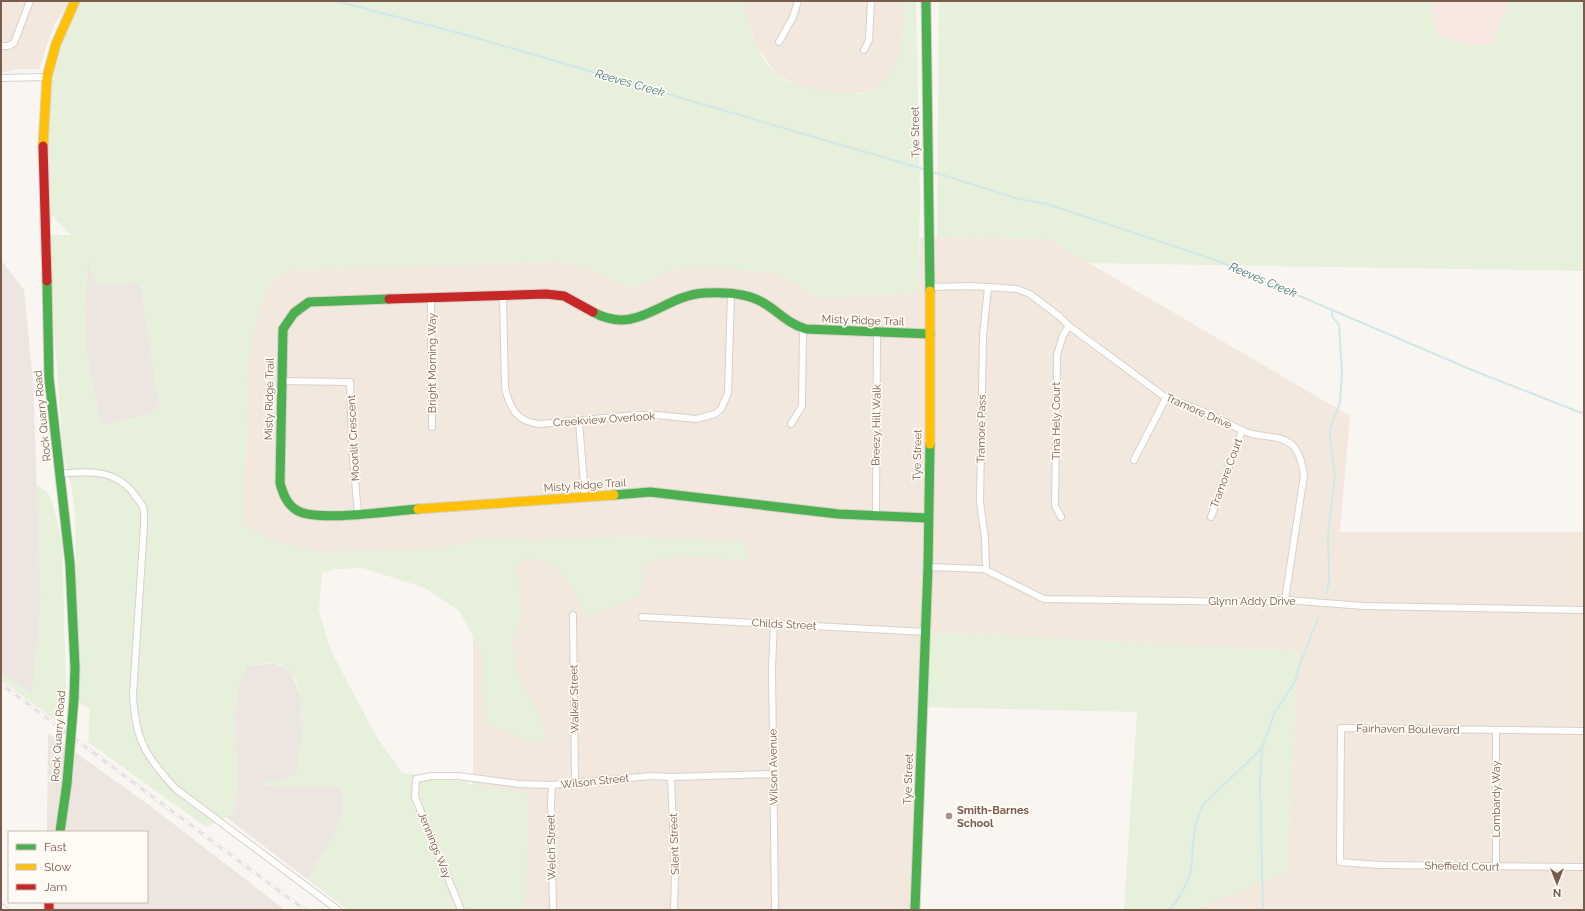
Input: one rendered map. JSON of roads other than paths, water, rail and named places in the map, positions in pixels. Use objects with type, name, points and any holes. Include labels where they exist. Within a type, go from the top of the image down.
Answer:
[{"type":"street","points":[[1,46],[8,46],[14,43],[30,1]]},
{"type":"street","name":"Rock Quarry Road","points":[[60,831],[67,783],[75,668],[70,564],[49,378],[43,135],[47,77],[56,44],[75,1]]},
{"type":"street","points":[[779,42],[793,17],[798,1]]},
{"type":"street","points":[[864,50],[869,40],[871,1]]},
{"type":"street","name":"Tye Street","points":[[914,910],[928,567],[930,334],[926,1]]},
{"type":"street","points":[[1,78],[47,77]]},
{"type":"street","name":"Tramore Drive","points":[[929,287],[988,287],[1017,289],[1030,294],[1060,317],[1069,326],[1166,398],[1210,413],[1248,433],[1271,436],[1291,444],[1300,458],[1304,475],[1285,600]]},
{"type":"street","name":"Tramore Pass","points":[[984,569],[986,568],[985,538],[980,502],[983,336],[988,287]]},
{"type":"street","name":"Misty Ridge Trail","points":[[928,518],[876,517],[650,492],[328,516],[310,516],[299,512],[284,496],[280,484],[281,381],[283,329],[291,315],[301,306],[309,302],[320,301],[546,294],[562,296],[608,320],[631,320],[646,316],[668,303],[695,293],[756,298],[767,303],[794,325],[804,328],[877,334],[930,334]]},
{"type":"street","name":"Creekview Overlook","points":[[503,296],[505,388],[509,403],[514,412],[528,423],[579,421],[636,415],[657,415],[696,419],[705,418],[721,409],[728,393],[731,295]]},
{"type":"street","name":"Bright Morning Way","points":[[431,298],[432,427]]},
{"type":"street","name":"Tina Hely Court","points":[[1061,517],[1055,506],[1057,355],[1063,335],[1069,326]]},
{"type":"street","points":[[791,424],[802,406],[804,328]]},
{"type":"street","name":"Breezy Hill Walk","points":[[876,517],[877,334]]},
{"type":"street","name":"Moonlit Crescent","points":[[281,381],[350,382],[352,448],[358,513]]},
{"type":"street","points":[[1134,460],[1166,398]]},
{"type":"street","points":[[579,421],[585,497]]},
{"type":"street","name":"Tramore Court","points":[[1211,517],[1242,430]]},
{"type":"street","points":[[60,474],[74,472],[107,474],[122,480],[131,488],[143,507],[144,526],[133,694],[134,715],[138,733],[154,765],[176,789],[338,910]]},
{"type":"street","name":"Glynn Addy Drive","points":[[928,567],[984,569],[1044,599],[1252,602],[1285,600],[1364,606],[1584,610]]},
{"type":"street","name":"Walker Street","points":[[573,615],[575,783]]},
{"type":"street","name":"Childs Street","points":[[642,617],[926,632]]},
{"type":"street","name":"Wilson Avenue","points":[[774,623],[772,667],[775,910]]},
{"type":"street","name":"Fairhaven Boulevard","points":[[1340,862],[1341,728],[1584,731]]},
{"type":"street","name":"Lombardy Way","points":[[1496,731],[1496,866]]},
{"type":"street","name":"Wilson Street","points":[[416,779],[431,776],[458,776],[520,784],[552,785],[628,777],[774,774]]},
{"type":"street","name":"Silent Street","points":[[671,777],[675,874],[674,910]]},
{"type":"street","name":"Jennings Way","points":[[416,779],[415,797],[462,910]]},
{"type":"street","name":"Welch Street","points":[[552,785],[553,910]]},
{"type":"street","name":"Sheffield Court","points":[[1340,862],[1380,865],[1584,867]]},
{"type":"street","points":[[1,907],[5,910]]},
{"type":"waterway","name":"Reeves Creek","points":[[336,1],[470,36],[923,169]]},
{"type":"waterway","name":"Reeves Creek","points":[[933,172],[1019,199],[1047,204],[1218,261],[1472,370],[1584,414]]},
{"type":"waterway","points":[[1326,594],[1329,582],[1328,534],[1335,477],[1330,429],[1340,402],[1342,373],[1339,325],[1332,316],[1332,309]]},
{"type":"waterway","points":[[1170,910],[1183,891],[1190,875],[1195,829],[1203,805],[1262,748],[1274,714],[1295,682],[1300,664],[1318,618]]},
{"type":"waterway","points":[[1262,748],[1260,782],[1263,910]]},
{"type":"railway","points":[[1,684],[305,910]]},
{"type":"place","name":"Smith-Barnes School","points":[[949,816]]}]
